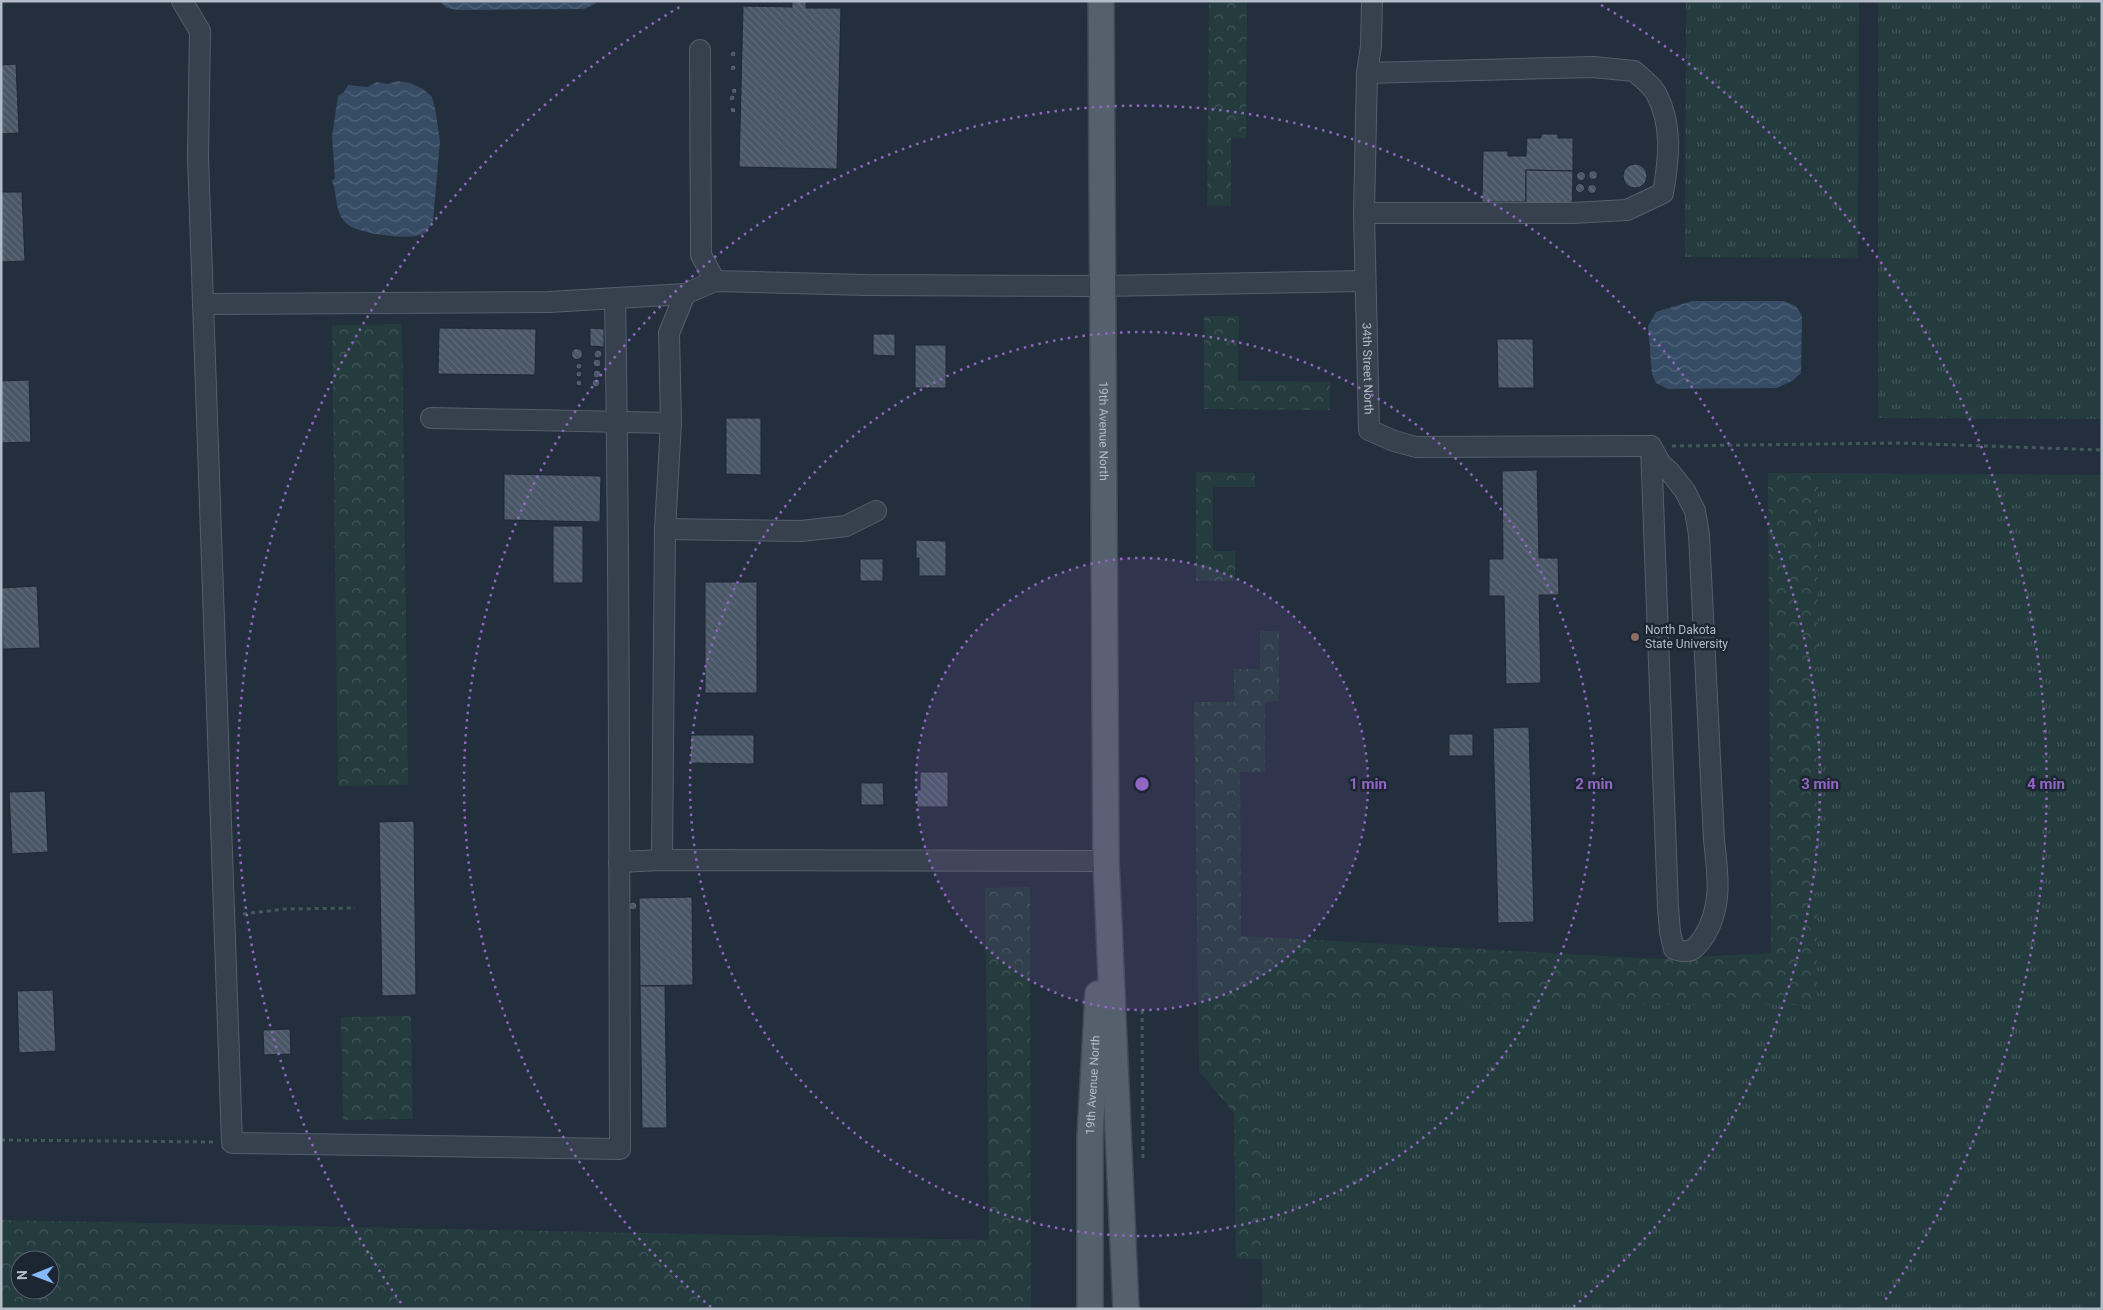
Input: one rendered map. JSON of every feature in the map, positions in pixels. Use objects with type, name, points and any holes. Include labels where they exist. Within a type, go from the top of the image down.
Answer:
[{"type":"main road","name":"19th Avenue North","points":[[1101,1],[1106,862],[1126,1309]]},
{"type":"main road","name":"19th Avenue North","points":[[1090,1309],[1090,1138],[1106,862]]},
{"type":"street","points":[[182,1],[200,31],[198,157],[232,1142],[620,1149],[618,422],[615,298]]},
{"type":"street","points":[[203,304],[549,302],[685,294],[715,281],[866,285],[1104,286],[1365,281],[1364,213],[1367,73],[1371,46],[1372,1]]},
{"type":"street","points":[[700,50],[701,255],[715,281]]},
{"type":"street","points":[[1364,213],[1572,213],[1627,210],[1663,193],[1669,160],[1668,126],[1655,92],[1634,71],[1593,67],[1367,73]]},
{"type":"street","name":"34th Street North","points":[[1365,281],[1368,430],[1394,441],[1416,447],[1651,446]]},
{"type":"street","points":[[662,860],[665,529],[671,424],[670,333],[685,294]]},
{"type":"street","points":[[432,418],[671,424]]},
{"type":"street","points":[[1651,446],[1661,464],[1685,491],[1695,511],[1699,535],[1714,840],[1719,889],[1716,911],[1708,930],[1696,948],[1683,952],[1674,949],[1670,932],[1668,907],[1651,446]]},
{"type":"street","points":[[665,529],[801,531],[846,526],[876,511]]},
{"type":"street","points":[[619,862],[662,860],[1106,862]]},
{"type":"path","points":[[1651,446],[1898,443],[2102,450]]},
{"type":"path","points":[[225,916],[285,909],[354,908]]},
{"type":"path","points":[[1,1140],[232,1142]]},
{"type":"green space","points":[[1209,1],[1247,1],[1246,138],[1231,138],[1231,206],[1207,206]]},
{"type":"green space","points":[[1686,1],[1859,1],[1858,258],[1685,257]]},
{"type":"green space","points":[[1878,1],[2102,1],[2102,419],[1878,418]]},
{"type":"green space","points":[[1204,316],[1239,316],[1238,381],[1330,382],[1330,410],[1204,409]]},
{"type":"green space","points":[[402,324],[408,785],[338,786],[332,325]]},
{"type":"green space","points":[[1196,472],[1255,473],[1255,487],[1213,487],[1213,551],[1235,551],[1235,581],[1196,581]]},
{"type":"green space","points":[[1768,473],[1818,473],[1817,1005],[1261,1004],[1262,1259],[1236,1259],[1234,1113],[1199,1071],[1194,702],[1234,702],[1234,669],[1260,669],[1260,631],[1279,631],[1279,701],[1265,702],[1265,772],[1240,772],[1241,936],[1660,959],[1771,953]]},
{"type":"green space","points":[[1818,473],[2102,475],[2102,1309],[1262,1309],[1261,1004],[1817,1005]]},
{"type":"green space","points":[[1030,887],[1031,1309],[1,1308],[1,1220],[989,1240],[985,888]]},
{"type":"green space","points":[[411,1016],[413,1119],[343,1120],[341,1017]]},
{"type":"water","points":[[439,1],[596,1],[595,4],[584,9],[457,10],[447,8]]},
{"type":"water","points":[[397,81],[410,83],[423,89],[432,97],[440,141],[433,221],[425,233],[404,237],[362,231],[347,224],[340,215],[332,181],[335,178],[332,136],[338,96],[344,92],[348,85],[367,87],[377,82],[388,84]]},
{"type":"water","points":[[1692,301],[1784,301],[1796,306],[1802,316],[1801,373],[1792,381],[1777,388],[1668,389],[1656,383],[1652,374],[1648,326],[1656,312]]},
{"type":"building","points":[[792,1],[806,1],[806,8],[841,8],[837,169],[739,167],[743,6],[792,7]]},
{"type":"building","points":[[733,51],[736,54],[733,57],[730,54]]},
{"type":"building","points":[[16,64],[19,133],[1,134],[1,65]]},
{"type":"building","points":[[733,65],[736,68],[733,71],[730,68]]},
{"type":"building","points":[[734,88],[737,91],[734,94],[731,91]]},
{"type":"building","points":[[732,95],[735,98],[732,101],[729,98]]},
{"type":"building","points":[[733,107],[736,110],[733,113],[730,110]]},
{"type":"building","points":[[1541,134],[1558,134],[1558,138],[1573,138],[1573,171],[1526,170],[1526,202],[1482,202],[1483,151],[1508,151],[1508,156],[1526,156],[1527,138],[1541,138]]},
{"type":"building","points":[[1635,164],[1644,167],[1647,176],[1644,185],[1635,188],[1626,185],[1623,176],[1626,167]]},
{"type":"building","points":[[1526,170],[1573,171],[1572,218],[1526,218]]},
{"type":"building","points":[[1593,170],[1598,175],[1593,180],[1588,175]]},
{"type":"building","points":[[1581,171],[1586,176],[1581,181],[1576,176]]},
{"type":"building","points":[[1580,183],[1585,188],[1580,193],[1575,188]]},
{"type":"building","points":[[1592,184],[1597,189],[1592,194],[1587,189]]},
{"type":"building","points":[[1,192],[22,192],[25,261],[1,262]]},
{"type":"building","points":[[439,328],[536,329],[535,375],[438,374]]},
{"type":"building","points":[[590,328],[604,329],[604,347],[590,346]]},
{"type":"building","points":[[873,334],[895,334],[895,356],[873,355]]},
{"type":"building","points":[[1497,339],[1533,339],[1534,388],[1498,388]]},
{"type":"building","points":[[915,345],[946,345],[946,388],[915,388]]},
{"type":"building","points":[[575,349],[579,349],[582,354],[581,358],[575,359],[572,356],[572,352]]},
{"type":"building","points":[[598,350],[602,354],[598,358],[594,354]]},
{"type":"building","points":[[597,359],[601,363],[597,367],[593,363]]},
{"type":"building","points":[[579,363],[582,366],[579,369],[576,366]]},
{"type":"building","points":[[597,370],[601,374],[597,378],[593,374]]},
{"type":"building","points":[[579,371],[582,374],[579,377],[576,374]]},
{"type":"building","points":[[596,379],[600,383],[596,387],[592,383]]},
{"type":"building","points":[[29,380],[31,442],[1,443],[1,381]]},
{"type":"building","points":[[579,380],[582,383],[579,386],[576,383]]},
{"type":"building","points":[[726,418],[761,418],[761,475],[726,474]]},
{"type":"building","points":[[1537,470],[1539,558],[1558,558],[1559,595],[1539,595],[1541,683],[1506,684],[1504,596],[1489,596],[1489,559],[1503,559],[1502,471]]},
{"type":"building","points":[[504,474],[601,476],[600,522],[504,520]]},
{"type":"building","points":[[553,526],[583,526],[583,583],[553,583]]},
{"type":"building","points":[[916,540],[946,541],[946,576],[919,576]]},
{"type":"building","points":[[860,559],[883,559],[883,581],[860,581]]},
{"type":"building","points":[[705,582],[757,582],[757,693],[705,693]]},
{"type":"building","points":[[37,586],[40,648],[3,649],[1,588]]},
{"type":"building","points":[[1529,727],[1534,922],[1498,923],[1493,728]]},
{"type":"building","points":[[1449,734],[1473,734],[1473,756],[1449,756]]},
{"type":"building","points":[[691,735],[754,735],[754,764],[690,763]]},
{"type":"building","points":[[920,772],[948,772],[948,807],[917,807],[917,790],[920,790]]},
{"type":"building","points":[[861,783],[883,783],[884,805],[861,805]]},
{"type":"building","points":[[45,791],[48,852],[12,854],[9,792]]},
{"type":"building","points":[[414,821],[416,995],[382,996],[379,822]]},
{"type":"building","points":[[692,897],[693,985],[640,986],[639,898]]},
{"type":"building","points":[[633,902],[637,906],[633,910],[629,906]]},
{"type":"building","points":[[640,986],[665,986],[667,1128],[642,1128]]},
{"type":"building","points":[[53,990],[56,1051],[19,1053],[17,991]]},
{"type":"building","points":[[290,1029],[291,1054],[264,1055],[263,1030]]},
{"type":"place","name":"North Dakota State University","points":[[1635,637]]}]
